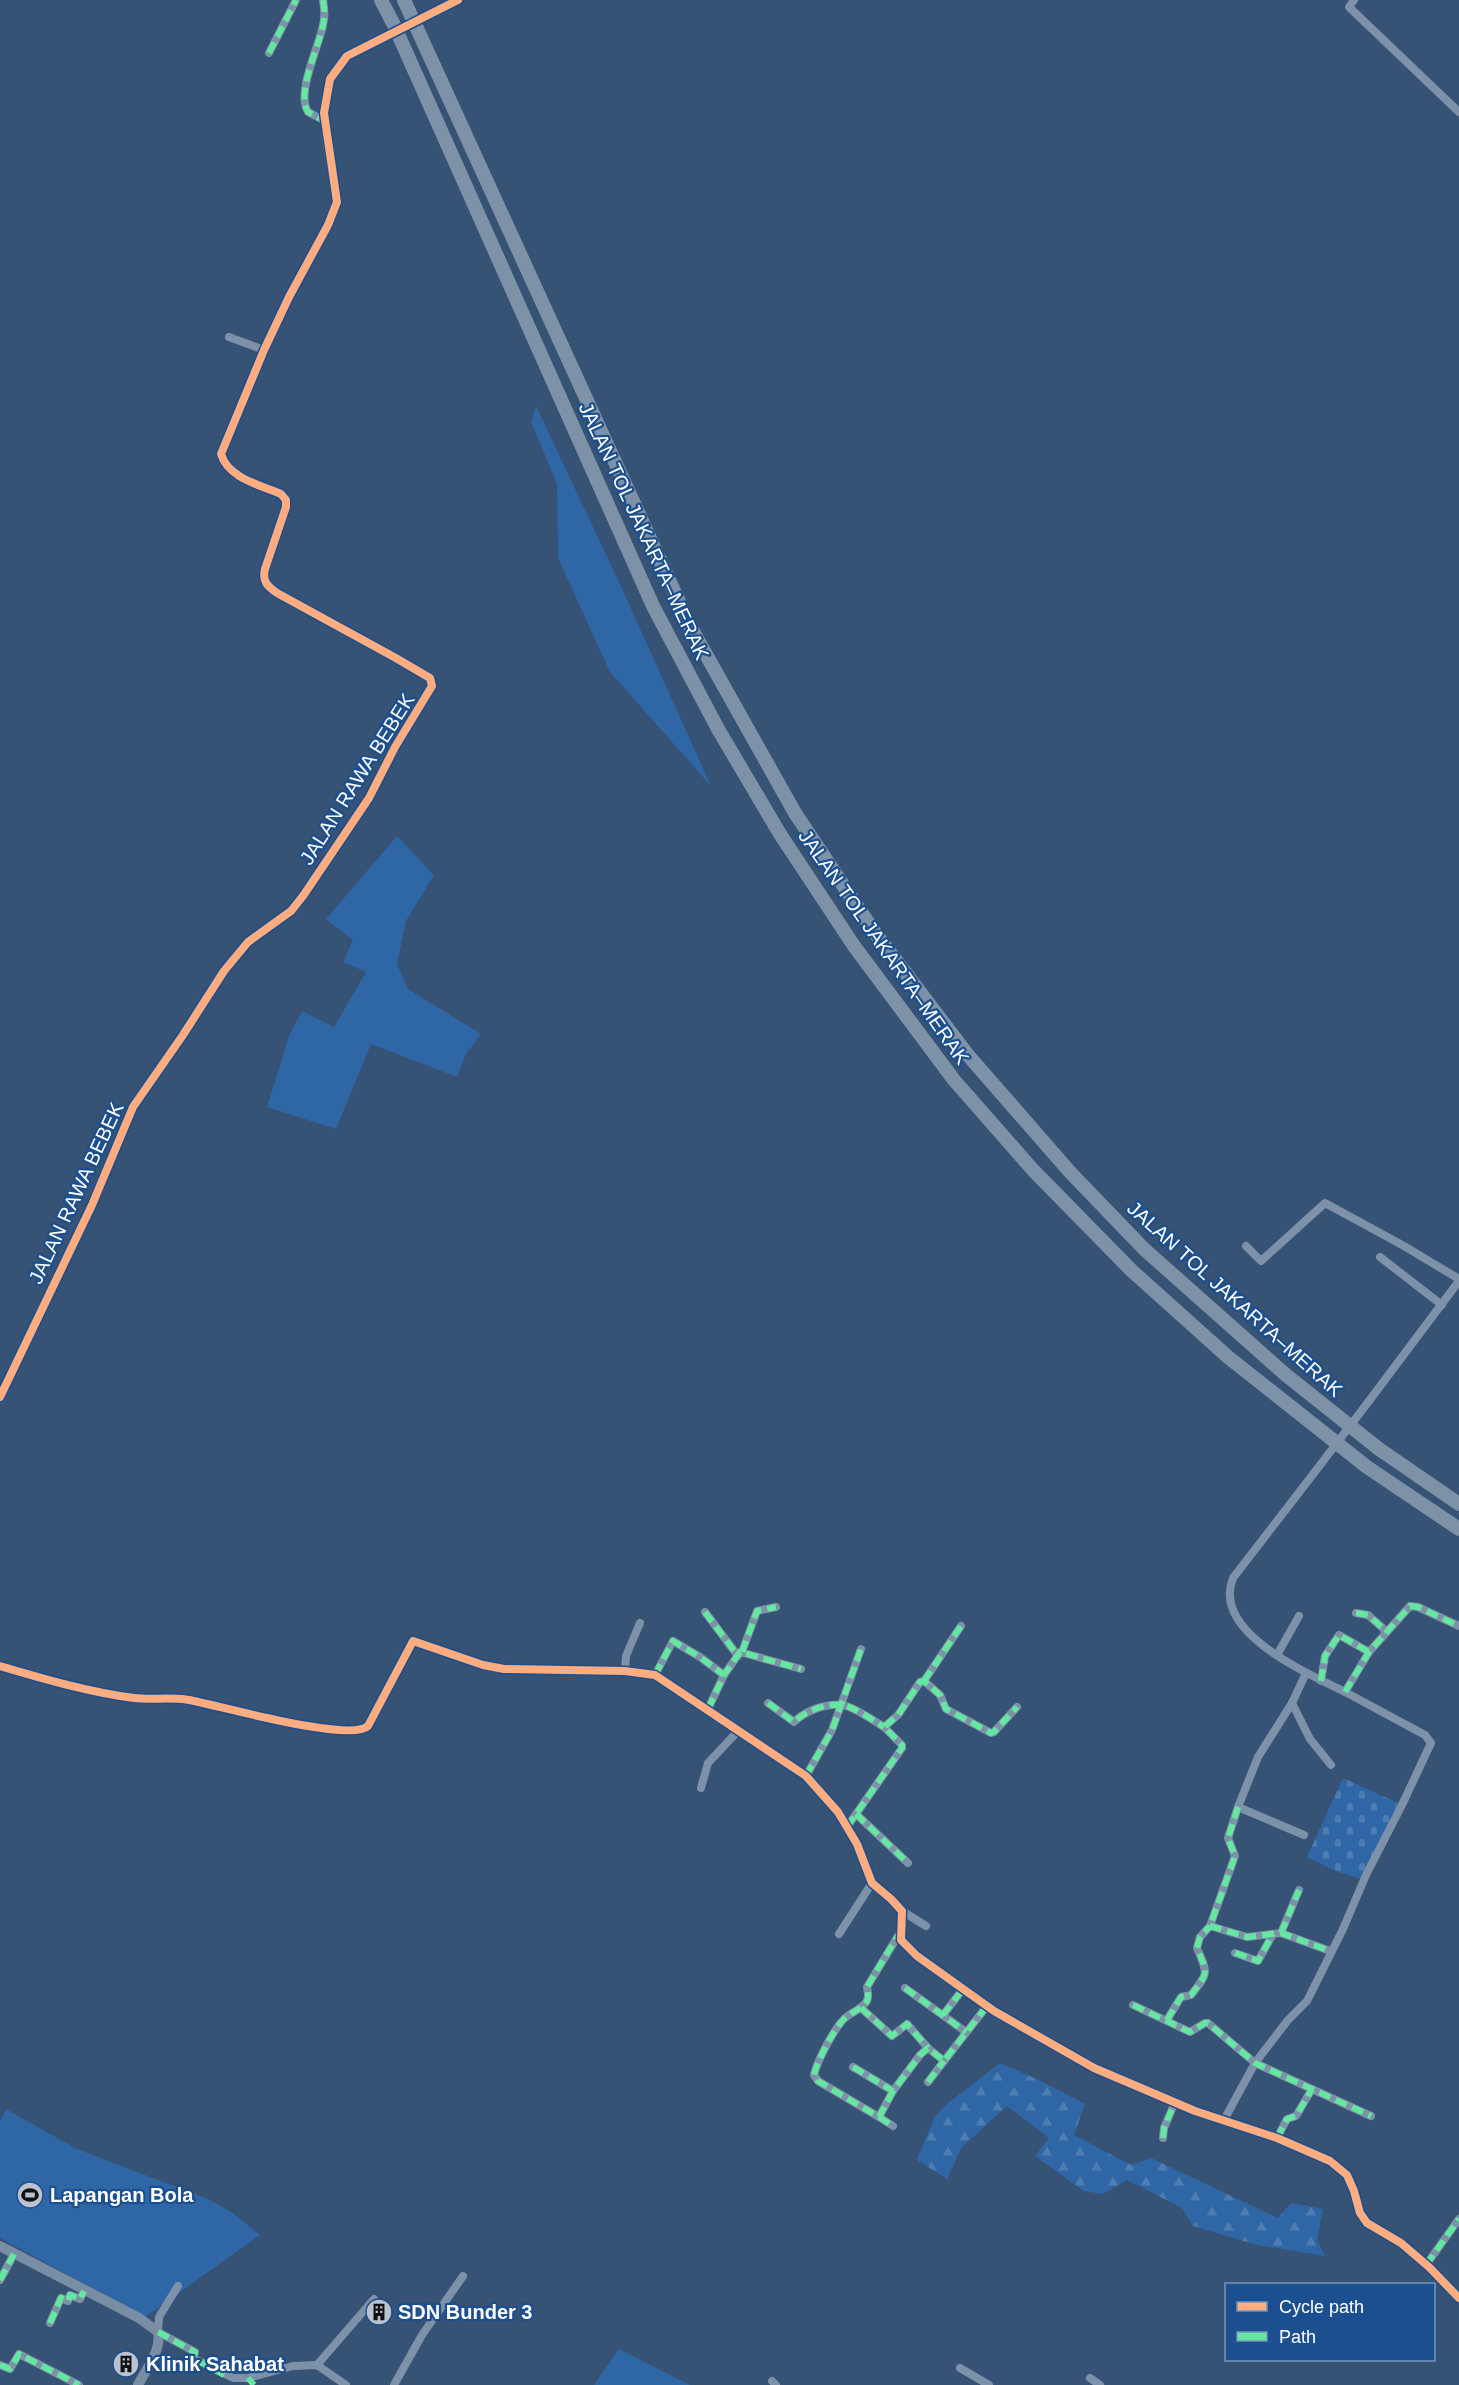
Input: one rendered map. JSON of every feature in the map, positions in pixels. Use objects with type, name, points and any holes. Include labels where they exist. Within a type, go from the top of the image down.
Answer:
[{"type":"highway","name":"JALAN TOL JAKARTA–MERAK","points":[[381,0],[652,606],[718,729],[780,834],[854,946],[954,1080],[1034,1170],[1131,1270],[1228,1356],[1349,1453],[1459,1529]]},
{"type":"highway","name":"JALAN TOL JAKARTA–MERAK","points":[[404,0],[690,627],[795,813],[873,930],[967,1054],[1069,1171],[1144,1249],[1304,1390],[1379,1449],[1459,1503]]},
{"type":"street","points":[[268,53],[296,0]]},
{"type":"street","points":[[322,0],[324,21],[315,46],[304,100],[308,112],[325,121]]},
{"type":"street","name":"JALAN RAWA BEBEK","points":[[0,1397],[92,1205],[133,1107],[224,971],[248,942],[291,911],[303,896],[369,798],[395,747],[432,686],[430,678],[267,586],[263,578],[286,507],[286,500],[281,494],[230,471],[224,464],[221,454],[264,350],[289,297],[328,225],[337,202],[324,106],[330,79],[347,56],[458,0]]},
{"type":"street","points":[[1354,0],[1349,7],[1459,112]]},
{"type":"street","points":[[229,337],[264,350]]},
{"type":"street","points":[[1224,2120],[1256,2063],[1288,2020],[1307,2001],[1431,1743],[1425,1735],[1276,1655],[1251,1635],[1241,1622],[1231,1604],[1230,1585],[1233,1578],[1459,1280],[1404,1246],[1325,1203],[1261,1261],[1246,1246]]},
{"type":"street","points":[[1380,1257],[1442,1305]]},
{"type":"street","points":[[1345,1692],[1369,1652],[1405,1610],[1414,1606],[1459,1626]]},
{"type":"street","points":[[708,1709],[724,1675],[740,1654],[757,1611],[776,1607]]},
{"type":"street","points":[[705,1612],[740,1654],[801,1669]]},
{"type":"street","points":[[1356,1613],[1368,1615],[1386,1631]]},
{"type":"street","points":[[1276,1655],[1299,1616]]},
{"type":"street","points":[[625,1671],[626,1656],[640,1623]]},
{"type":"street","points":[[884,1727],[898,1715],[913,1690],[924,1681],[961,1626]]},
{"type":"street","points":[[1321,1681],[1325,1656],[1339,1635],[1369,1652]]},
{"type":"street","points":[[0,1666],[95,1691],[136,1698],[185,1700],[306,1726],[360,1730],[368,1726],[413,1641],[483,1665],[504,1669],[625,1671],[655,1675],[806,1776],[830,1801],[857,1844],[872,1883],[902,1911],[926,1926]]},
{"type":"street","points":[[655,1675],[673,1641],[724,1675]]},
{"type":"street","points":[[806,1776],[843,1705],[861,1649]]},
{"type":"street","points":[[1167,2020],[1181,1997],[1191,1995],[1206,1975],[1207,1971],[1197,1948],[1200,1937],[1210,1926],[1235,1858],[1228,1838],[1238,1807],[1258,1757],[1292,1703],[1306,1673]]},
{"type":"street","points":[[924,1681],[940,1695],[946,1710],[991,1733],[1017,1707]]},
{"type":"street","points":[[768,1703],[794,1722],[810,1710],[843,1705],[884,1727],[903,1747],[846,1827]]},
{"type":"street","points":[[1292,1703],[1310,1739],[1331,1765]]},
{"type":"street","points":[[701,1788],[708,1764],[739,1730]]},
{"type":"street","points":[[1238,1807],[1304,1835]]},
{"type":"street","points":[[856,1814],[908,1863]]},
{"type":"street","points":[[839,1934],[872,1883]]},
{"type":"street","points":[[1235,1953],[1258,1961],[1277,1934],[1299,1890]]},
{"type":"street","points":[[902,1911],[901,1940],[909,1950],[987,2006],[1040,2039],[1094,2068],[1175,2102],[1277,2138],[1330,2161],[1347,2175],[1360,2214],[1366,2223],[1401,2243],[1428,2266],[1459,2298]]},
{"type":"street","points":[[1210,1926],[1247,1937],[1277,1934],[1330,1951]]},
{"type":"street","points":[[893,2126],[818,2081],[814,2075],[839,2026],[845,2018],[861,2008],[867,2001],[869,1993],[867,1987],[901,1931]]},
{"type":"street","points":[[905,1988],[966,2032]]},
{"type":"street","points":[[944,2015],[963,1989]]},
{"type":"street","points":[[1133,2005],[1192,2032],[1205,2023],[1208,2024],[1256,2063],[1371,2116]]},
{"type":"street","points":[[928,2082],[987,2006]]},
{"type":"street","points":[[861,2008],[892,2037],[907,2024],[928,2048],[944,2061]]},
{"type":"street","points":[[879,2117],[893,2091],[928,2048]]},
{"type":"street","points":[[853,2067],[893,2091]]},
{"type":"street","points":[[1277,2138],[1287,2119],[1296,2116],[1311,2089]]},
{"type":"street","points":[[1164,2138],[1166,2121],[1175,2102]]},
{"type":"street","points":[[1428,2266],[1459,2219]]},
{"type":"street","points":[[0,2246],[139,2318],[158,2332],[195,2352],[193,2358],[226,2376],[248,2378],[293,2366],[317,2365],[346,2385]]},
{"type":"street","points":[[0,2280],[14,2254]]},
{"type":"street","points":[[394,2385],[422,2335],[463,2276]]},
{"type":"street","points":[[138,2385],[156,2351],[159,2340],[159,2317],[178,2286]]},
{"type":"street","points":[[50,2323],[62,2298],[68,2301],[70,2295],[80,2299],[84,2291]]},
{"type":"street","points":[[317,2365],[374,2300]]},
{"type":"street","points":[[0,2365],[10,2370],[19,2354],[79,2385]]},
{"type":"street","points":[[960,2368],[988,2385]]},
{"type":"street","points":[[248,2378],[254,2385]]},
{"type":"street","points":[[1090,2378],[1100,2385]]},
{"type":"green space","points":[[536,406],[711,786],[610,672],[558,558],[557,484],[531,422]]},
{"type":"green space","points":[[397,836],[434,875],[406,921],[397,964],[408,989],[481,1034],[466,1054],[457,1077],[371,1044],[336,1129],[267,1107],[289,1036],[302,1011],[334,1027],[366,972],[343,962],[353,940],[326,919]]},
{"type":"green space","points":[[1343,1778],[1398,1803],[1362,1879],[1333,1870],[1307,1857]]},
{"type":"green space","points":[[1000,2063],[1085,2104],[1074,2135],[1131,2165],[1151,2158],[1278,2218],[1291,2203],[1323,2209],[1317,2240],[1325,2256],[1257,2245],[1193,2226],[1182,2208],[1127,2180],[1103,2194],[1084,2191],[1035,2156],[1049,2138],[1007,2106],[962,2147],[947,2179],[917,2160],[935,2116]]},
{"type":"green space","points":[[6,2109],[77,2149],[208,2199],[233,2213],[260,2235],[145,2317],[0,2238],[0,2122]]},
{"type":"green space","points":[[619,2349],[690,2385],[594,2385]]},
{"type":"marked path","points":[[269,53],[296,0]]},
{"type":"marked path","points":[[323,0],[324,19],[307,79],[305,103],[308,112],[325,121]]},
{"type":"marked path","points":[[1345,1692],[1369,1652],[1410,1606],[1418,1607],[1459,1626]]},
{"type":"marked path","points":[[742,1652],[757,1611],[776,1607]]},
{"type":"marked path","points":[[705,1612],[738,1656]]},
{"type":"marked path","points":[[1356,1613],[1368,1615],[1386,1631]]},
{"type":"marked path","points":[[924,1681],[961,1626]]},
{"type":"marked path","points":[[1321,1681],[1325,1656],[1339,1635],[1369,1652]]},
{"type":"marked path","points":[[655,1675],[673,1641],[724,1675]]},
{"type":"marked path","points":[[806,1776],[832,1730],[861,1649]]},
{"type":"marked path","points":[[708,1709],[724,1675],[740,1652],[801,1669]]},
{"type":"marked path","points":[[847,1827],[902,1748],[902,1745],[884,1727],[898,1715],[920,1682],[924,1681],[940,1695],[946,1709],[991,1733],[1017,1707]]},
{"type":"marked path","points":[[768,1703],[794,1722],[804,1714],[816,1709],[829,1705],[842,1705],[884,1727]]},
{"type":"marked path","points":[[1238,1807],[1228,1838],[1235,1856],[1210,1926],[1247,1937],[1281,1933],[1330,1951]]},
{"type":"marked path","points":[[856,1814],[908,1863]]},
{"type":"marked path","points":[[1281,1933],[1299,1890]]},
{"type":"marked path","points":[[1167,2020],[1181,1997],[1191,1995],[1204,1977],[1205,1968],[1197,1948],[1200,1937],[1210,1926]]},
{"type":"marked path","points":[[893,2091],[879,2117],[818,2081],[814,2075],[822,2054],[840,2024],[867,2001],[867,1987],[900,1932]]},
{"type":"marked path","points":[[1235,1953],[1258,1961],[1273,1934]]},
{"type":"marked path","points":[[905,1988],[966,2032]]},
{"type":"marked path","points":[[943,2015],[963,1989]]},
{"type":"marked path","points":[[1133,2005],[1190,2032],[1208,2023],[1255,2063],[1371,2116]]},
{"type":"marked path","points":[[853,2067],[893,2091],[928,2048],[944,2061],[987,2006]]},
{"type":"marked path","points":[[861,2008],[892,2036],[907,2024],[928,2048]]},
{"type":"marked path","points":[[928,2082],[944,2061]]},
{"type":"marked path","points":[[1277,2138],[1287,2119],[1296,2116],[1312,2089]]},
{"type":"marked path","points":[[1163,2138],[1164,2128],[1175,2102]]},
{"type":"marked path","points":[[879,2117],[893,2126]]},
{"type":"marked path","points":[[1426,2265],[1459,2219]]},
{"type":"marked path","points":[[0,2280],[14,2254]]},
{"type":"marked path","points":[[50,2323],[61,2298],[68,2301],[70,2295],[80,2299],[84,2291]]},
{"type":"marked path","points":[[158,2332],[195,2352],[193,2358],[226,2376]]},
{"type":"marked path","points":[[0,2365],[10,2369],[19,2354],[79,2385]]},
{"type":"marked path","points":[[248,2378],[254,2385]]},
{"type":"cycle path","points":[[0,1397],[92,1205],[133,1107],[224,971],[248,942],[291,911],[303,896],[369,798],[395,747],[432,686],[430,678],[277,593],[268,585],[264,577],[265,569],[286,507],[286,500],[281,494],[238,475],[230,469],[221,454],[264,350],[289,297],[328,225],[337,202],[324,113],[330,79],[347,56],[458,0]]},
{"type":"cycle path","points":[[0,1666],[100,1692],[134,1698],[189,1700],[311,1727],[336,1730],[356,1730],[368,1726],[413,1641],[483,1665],[504,1669],[625,1671],[655,1675],[806,1776],[838,1812],[857,1844],[872,1883],[902,1911],[901,1940],[917,1956],[994,2011],[1094,2068],[1195,2111],[1277,2138],[1330,2161],[1347,2175],[1360,2213],[1367,2223],[1401,2243],[1429,2267],[1459,2298]]},
{"type":"place","name":"Lapangan Bola","points":[[30,2195]]},
{"type":"place","name":"SDN Bunder 3","points":[[379,2312]]},
{"type":"place","name":"Klinik Sahabat","points":[[126,2364]]}]
